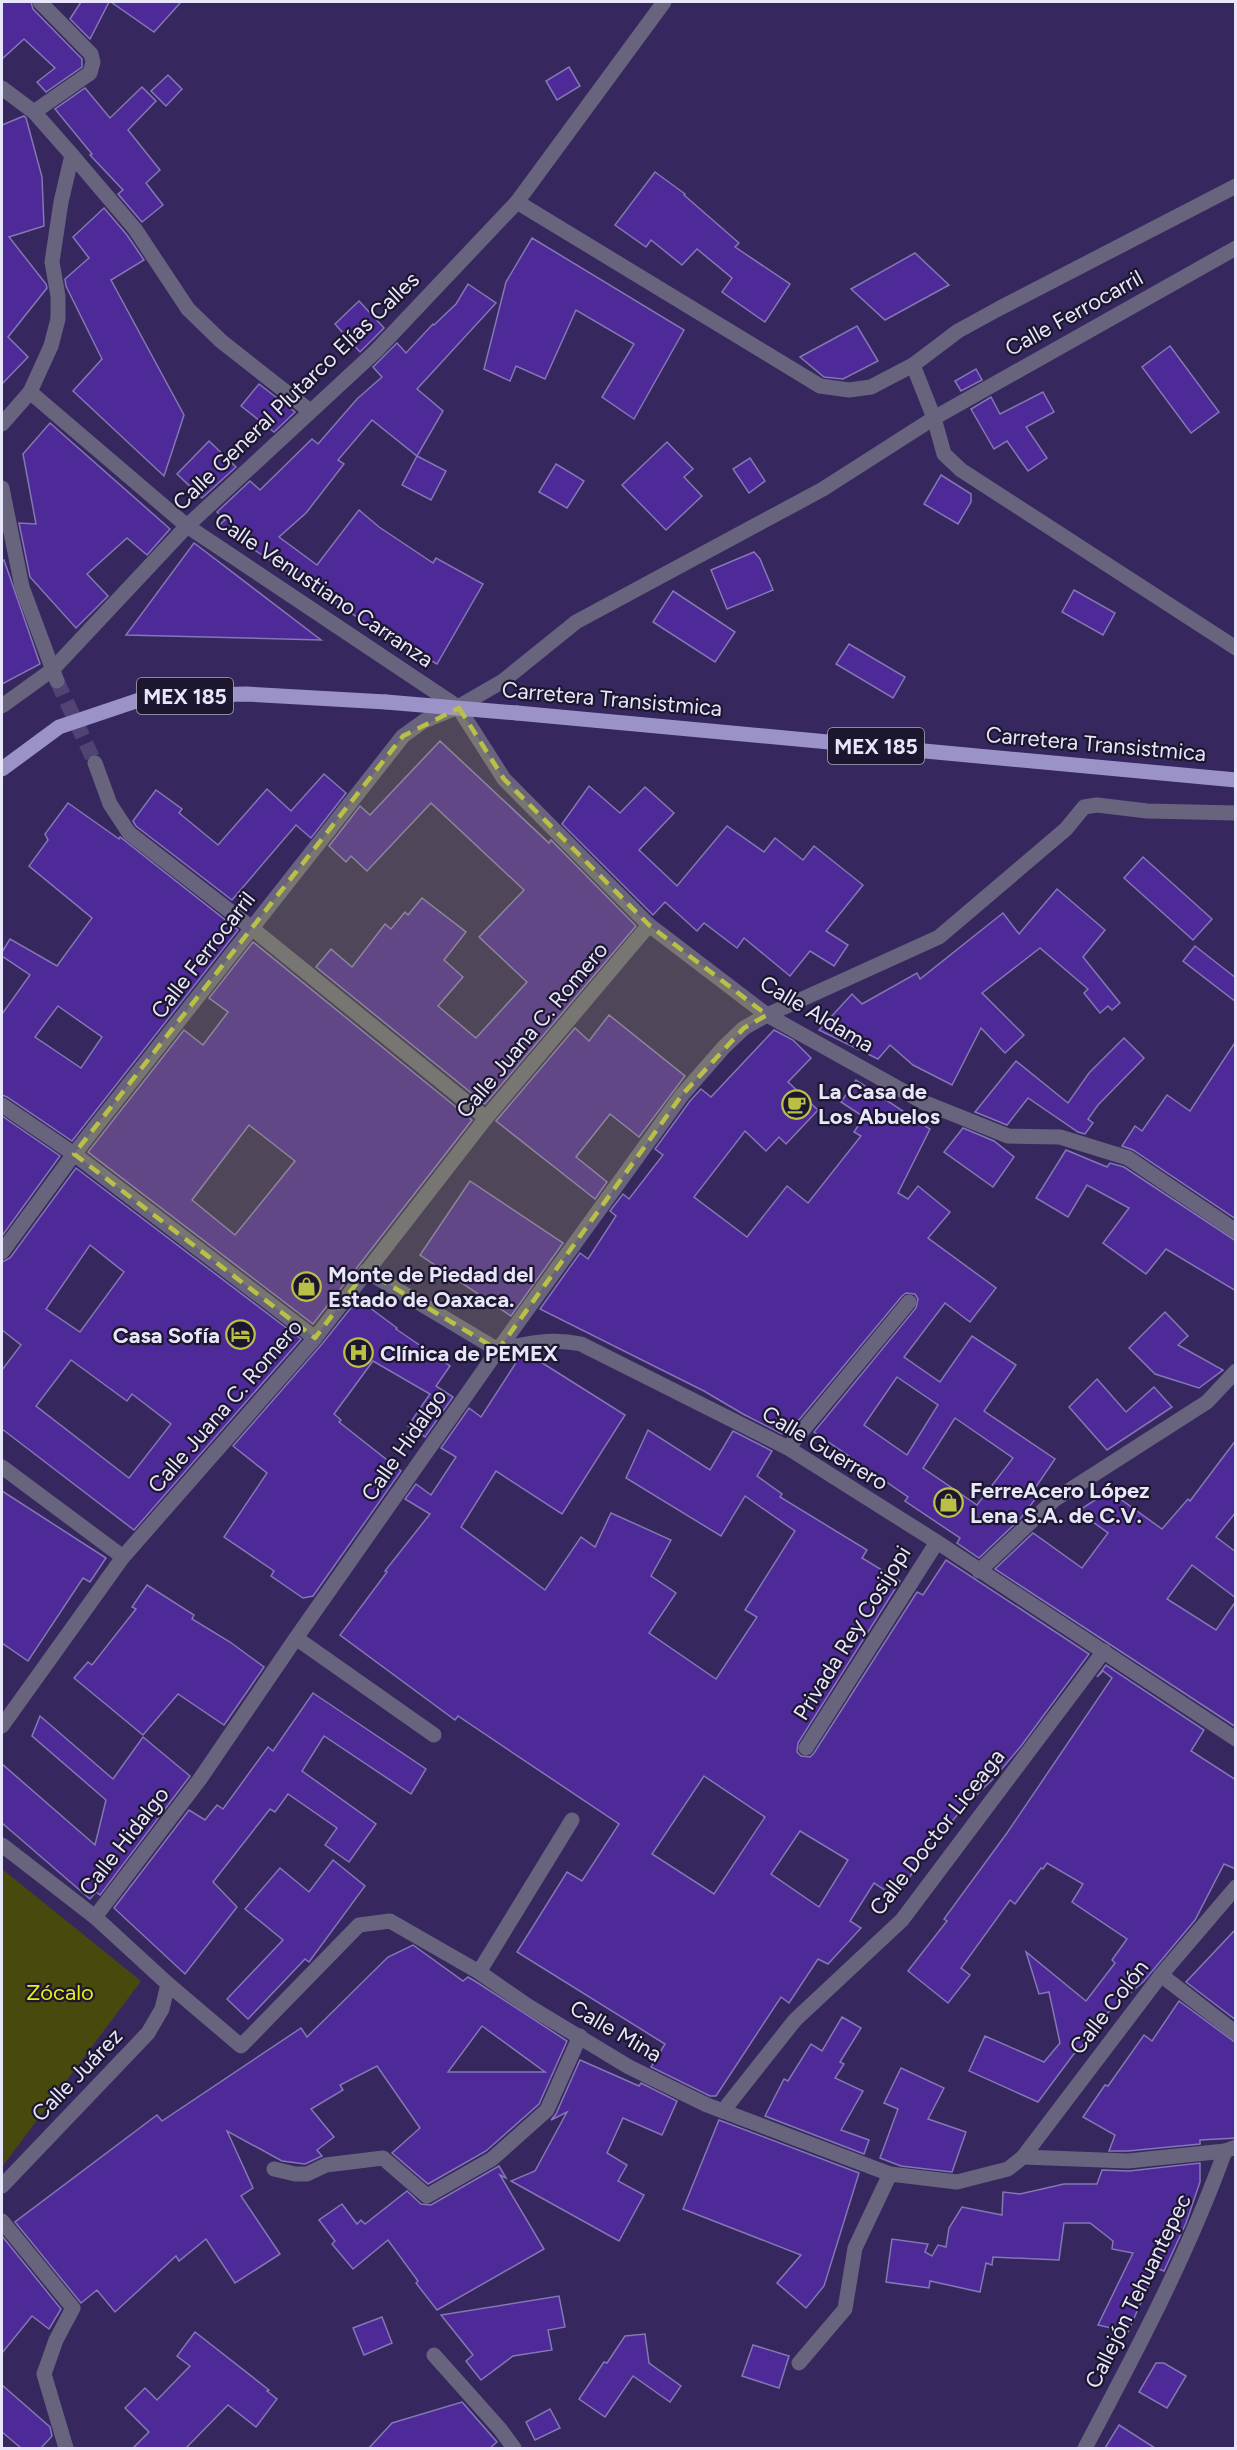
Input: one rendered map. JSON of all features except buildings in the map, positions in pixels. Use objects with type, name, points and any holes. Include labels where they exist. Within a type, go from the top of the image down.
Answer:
[{"type":"main road","name":"Carretera Transistmica","points":[[2,769],[58,727],[148,697],[246,694],[386,702],[517,713],[1236,780]]},
{"type":"street","points":[[34,112],[90,74],[93,62],[91,54],[40,2]]},
{"type":"street","name":"Calle General Plutarco Elías Calles","points":[[2,706],[55,675],[187,526],[376,351],[517,202],[664,2]]},
{"type":"street","points":[[2,88],[34,112],[135,229],[188,309],[221,341],[310,411]]},
{"type":"street","points":[[2,424],[30,392],[51,346],[57,319],[58,296],[52,262],[61,202],[72,155]]},
{"type":"street","points":[[517,202],[820,386],[849,390],[871,387],[914,365],[958,331],[1236,186]]},
{"type":"street","name":"Calle Ferrocarril","points":[[2,1252],[74,1154],[403,736],[424,721],[458,707],[503,681],[576,622],[823,489],[934,418],[1236,248]]},
{"type":"street","points":[[914,365],[934,418],[944,454],[961,470],[1236,648]]},
{"type":"street","name":"Calle Venustiano Carranza","points":[[30,392],[187,526],[458,707]]},
{"type":"street","points":[[2,488],[22,587],[55,675]]},
{"type":"street","name":"Calle Aldama","points":[[458,707],[504,778],[649,925],[767,1015],[923,1102],[1008,1137],[1060,1137],[1128,1158],[1236,1231]]},
{"type":"street","points":[[95,763],[110,804],[129,833],[253,929],[486,1118]]},
{"type":"street","name":"Calle Hidalgo","points":[[95,1917],[200,1779],[498,1350],[682,1095],[724,1047],[744,1028],[767,1015],[939,937],[1066,829],[1084,807],[1097,805],[1147,811],[1236,813]]},
{"type":"street","name":"Calle Juana C. Romero","points":[[2,1726],[123,1557],[315,1338],[486,1118],[649,925]]},
{"type":"street","points":[[2,1106],[74,1154],[315,1338]]},
{"type":"street","points":[[366,1272],[498,1350]]},
{"type":"street","points":[[788,1448],[909,1302]]},
{"type":"street","name":"Calle Guerrero","points":[[498,1350],[540,1340],[562,1340],[581,1344],[788,1448],[937,1542],[1236,1739]]},
{"type":"street","points":[[979,1571],[1054,1500],[1208,1402],[1236,1371]]},
{"type":"street","points":[[2,1467],[123,1557]]},
{"type":"street","name":"Privada Rey Cosijopi","points":[[806,1748],[937,1542]]},
{"type":"street","points":[[296,1638],[434,1735]]},
{"type":"street","name":"Calle Doctor Liceaga","points":[[723,2111],[795,2020],[902,1920],[1104,1651]]},
{"type":"street","points":[[479,1972],[572,1820]]},
{"type":"street","points":[[2,1845],[95,1917],[168,1984]]},
{"type":"street","name":"Calle Colón","points":[[1023,2157],[1161,1975],[1236,1887]]},
{"type":"street","name":"Calle Mina","points":[[168,1984],[241,2046],[359,1925],[390,1921],[479,1972],[528,2006],[629,2067],[723,2111],[890,2174],[957,2182],[1008,2169],[1023,2157]]},
{"type":"street","points":[[1161,1975],[1236,2033]]},
{"type":"street","name":"Calle Juárez","points":[[2,2186],[148,2033],[162,2009],[168,1984]]},
{"type":"street","points":[[274,2169],[307,2174],[326,2165],[384,2158],[405,2179],[427,2196],[492,2159],[547,2110],[580,2036]]},
{"type":"street","points":[[1023,2157],[1128,2161],[1230,2149]]},
{"type":"street","name":"Callejón Tehuantepec","points":[[1085,2448],[1135,2353],[1230,2149]]},
{"type":"street","points":[[799,2363],[845,2309],[855,2248],[890,2174]]},
{"type":"street","points":[[2,2221],[73,2308],[56,2340],[44,2374],[66,2448]]},
{"type":"street","points":[[434,2355],[500,2429],[513,2448]]},
{"type":"highlighted area","points":[[459,708],[504,779],[649,925],[767,1015],[744,1028],[682,1095],[498,1350],[366,1271],[315,1338],[74,1154],[403,736]]},
{"type":"green space","name":"Zócalo","points":[[2,1869],[141,1981],[2,2167]]},
{"type":"tunnel","points":[[57,681],[95,763]]},
{"type":"place","name":"La Casa de Los Abuelos","points":[[797,1104]]},
{"type":"place","name":"Monte de Piedad del Estado de Oaxaca.","points":[[307,1287]]},
{"type":"place","name":"Casa Sofía","points":[[241,1335]]},
{"type":"place","name":"Clínica de PEMEX","points":[[359,1353]]},
{"type":"place","name":"FerreAcero López Lena S.A. de C.V.","points":[[949,1503]]}]
